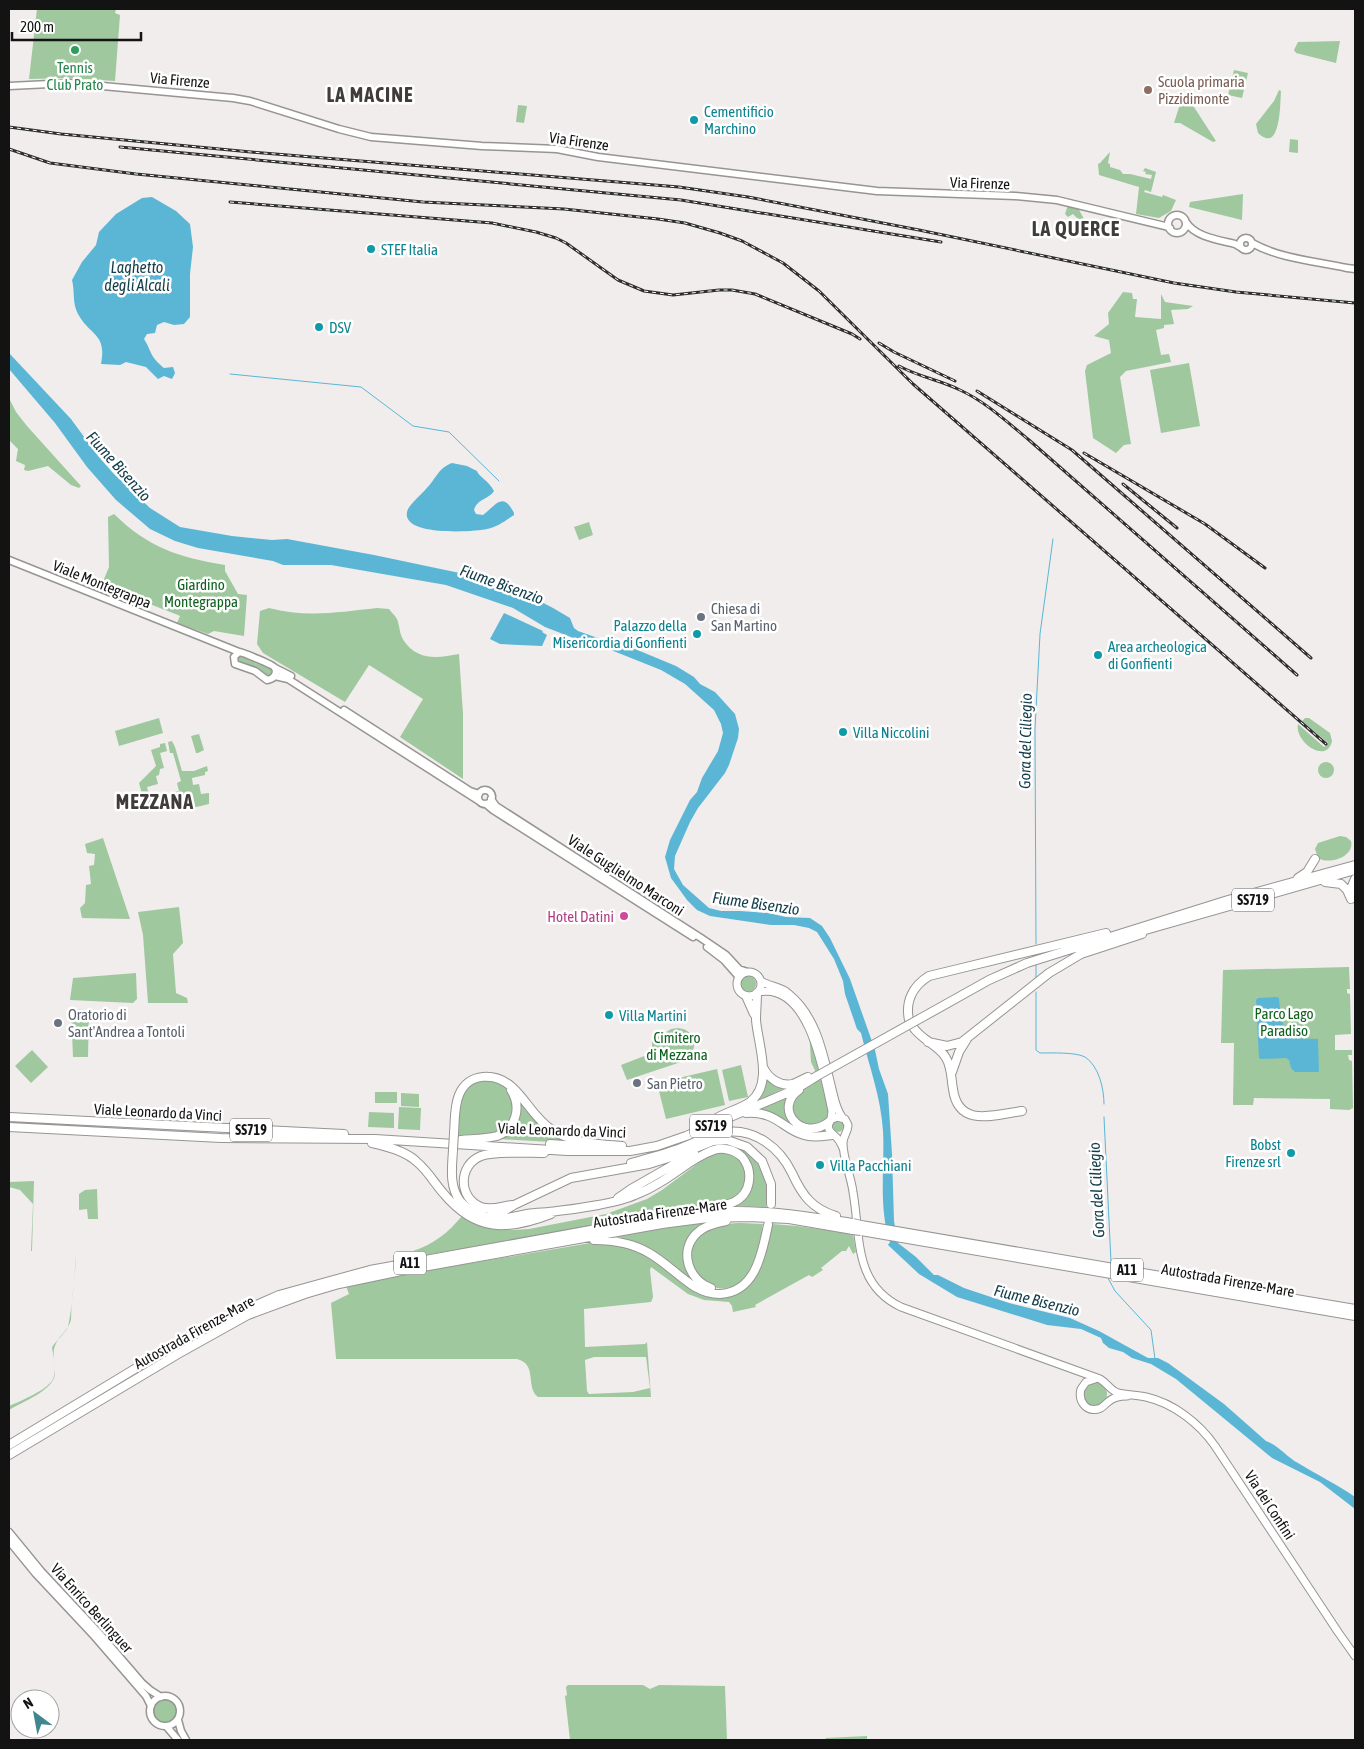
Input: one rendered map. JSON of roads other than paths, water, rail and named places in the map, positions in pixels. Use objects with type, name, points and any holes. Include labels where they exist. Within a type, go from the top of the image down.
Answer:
[{"type":"highway","points":[[1290,883],[1307,872],[1315,859]]},
{"type":"highway","name":"SS719","points":[[1149,927],[1355,864]]},
{"type":"highway","name":"SS719","points":[[817,1076],[1006,972],[1027,963],[1355,870]]},
{"type":"highway","points":[[1315,882],[1342,884],[1351,899],[1352,886],[1355,879]]},
{"type":"highway","points":[[1022,1111],[977,1117],[964,1112],[957,1104],[946,1057],[919,1035],[911,1023],[908,1006],[913,991],[920,983],[934,974],[1086,938],[1132,925],[1149,927]]},
{"type":"highway","points":[[928,1042],[947,1046],[958,1044],[1063,964],[1094,950],[1140,936],[1149,927]]},
{"type":"highway","points":[[715,1119],[746,1104],[755,1097],[761,1084],[762,1064],[756,1018],[758,992]]},
{"type":"highway","points":[[746,996],[756,1018]]},
{"type":"highway","points":[[951,1074],[959,1052],[967,1038]]},
{"type":"highway","points":[[762,1064],[772,1079],[785,1084],[817,1076]]},
{"type":"highway","points":[[622,1146],[580,1141],[554,1131],[544,1124],[514,1090],[503,1081],[485,1076],[476,1078],[467,1083],[458,1098],[453,1150],[453,1184],[457,1195],[466,1207],[484,1216],[502,1219],[558,1211],[633,1196],[658,1184],[698,1157],[714,1150],[726,1150],[738,1154],[746,1162],[749,1172],[749,1182],[745,1193],[735,1202],[701,1209],[691,1214]]},
{"type":"highway","points":[[817,1076],[792,1096],[789,1108],[790,1116],[799,1126],[808,1129],[819,1128],[830,1120]]},
{"type":"highway","name":"Viale Leonardo da Vinci","points":[[9,1128],[221,1138],[355,1139],[542,1148],[567,1151],[630,1151],[658,1146],[742,1113],[796,1089],[817,1076]]},
{"type":"highway","name":"Viale Leonardo da Vinci","points":[[10,1117],[598,1147],[622,1146],[656,1142],[684,1133],[817,1076]]},
{"type":"highway","points":[[461,1140],[495,1136],[510,1126],[516,1116],[516,1104],[513,1093],[503,1081]]},
{"type":"highway","points":[[742,1113],[759,1113],[769,1116],[804,1135],[834,1136]]},
{"type":"highway","points":[[602,1173],[712,1136],[726,1132],[742,1132],[761,1138],[775,1148],[789,1167],[803,1195],[814,1207],[856,1226]]},
{"type":"highway","points":[[355,1139],[401,1152],[416,1161],[485,1223],[501,1225],[529,1222],[558,1211]]},
{"type":"highway","points":[[484,1216],[497,1214],[571,1178],[649,1164],[713,1141],[727,1140],[755,1153],[764,1164],[771,1184],[771,1204]]},
{"type":"highway","points":[[614,1201],[631,1189],[714,1144],[739,1144]]},
{"type":"highway","points":[[466,1207],[464,1176],[470,1163],[479,1157],[488,1154],[567,1151]]},
{"type":"highway","points":[[466,1207],[490,1209],[514,1205]]},
{"type":"highway","name":"Autostrada Firenze-Mare","points":[[9,1445],[171,1347],[218,1322],[279,1295],[370,1270],[651,1219],[691,1214],[728,1211],[801,1215],[884,1232],[1355,1309]]},
{"type":"highway","points":[[748,1217],[704,1228],[693,1237],[688,1245],[687,1255],[692,1274],[700,1283],[708,1287],[727,1290],[748,1280]]},
{"type":"highway","name":"Autostrada Firenze-Mare","points":[[9,1455],[178,1354],[248,1315],[324,1288],[358,1279],[685,1220],[748,1217],[856,1226]]},
{"type":"highway","points":[[574,1239],[608,1240],[638,1247],[650,1253],[696,1288],[723,1294],[743,1286],[759,1264],[768,1225]]},
{"type":"highway","name":"Autostrada Firenze-Mare","points":[[899,1234],[1355,1316]]},
{"type":"main road","name":"Via Firenze","points":[[9,86],[70,83],[250,100],[338,130],[370,137],[482,146],[557,148],[598,156],[868,190],[1033,197],[1067,202],[1148,222],[1170,228],[1174,232],[1197,233]]},
{"type":"main road","name":"Via Firenze","points":[[1148,222],[1180,216],[1190,229],[1197,233],[1223,240],[1244,250],[1250,246],[1355,269]]},
{"type":"main road","points":[[1170,228],[1169,223],[1171,219]]},
{"type":"main road","points":[[1179,233],[1185,228],[1186,222]]},
{"type":"main road","name":"Via Firenze","points":[[1223,240],[1242,240],[1248,238],[1250,246]]},
{"type":"main road","points":[[1240,247],[1242,240]]},
{"type":"main road","name":"Viale Montegrappa","points":[[9,560],[214,643],[236,654]]},
{"type":"main road","name":"Viale Guglielmo Marconi","points":[[739,977],[724,960],[700,942],[288,679],[275,676],[270,680],[255,671],[235,664],[236,654],[246,653],[294,677],[470,791],[479,794],[484,790],[488,791],[492,795],[496,806],[713,946],[726,955],[739,969],[747,972]]},
{"type":"main road","points":[[275,668],[275,676]]},
{"type":"main road","points":[[479,794],[482,803],[492,799]]},
{"type":"main road","points":[[747,972],[755,974],[761,981],[786,991],[801,1005],[810,1019],[819,1040],[836,1107],[848,1125],[843,1148],[828,1128],[831,1108],[820,1062],[807,1023],[797,1008],[781,994],[771,990],[746,996],[740,993],[737,987],[739,977],[747,972]]},
{"type":"main road","points":[[758,992],[761,981]]},
{"type":"main road","points":[[830,1120],[836,1116],[842,1117]]},
{"type":"main road","points":[[834,1136],[845,1134]]},
{"type":"main road","name":"Via dei Confini","points":[[843,1148],[854,1199],[860,1255],[872,1283],[887,1299],[901,1307],[1095,1378],[1120,1393],[1140,1395],[1156,1400],[1180,1412],[1210,1440],[1355,1656]]},
{"type":"main road","name":"Via dei Confini","points":[[1073,1370],[1080,1378],[1082,1386],[1081,1400],[1089,1408],[1100,1408],[1109,1400],[1119,1396],[1140,1395]]},
{"type":"main road","points":[[1082,1386],[1088,1380],[1095,1378]]},
{"type":"main road","points":[[1109,1388],[1109,1400]]},
{"type":"main road","name":"Via Enrico Berlinguer","points":[[9,1532],[40,1570],[99,1633],[142,1683],[161,1696],[169,1697],[178,1702],[181,1711],[178,1720],[186,1740]]},
{"type":"main road","name":"Via Enrico Berlinguer","points":[[9,1541],[36,1574],[95,1636],[146,1696],[151,1706],[150,1714],[152,1720],[158,1725],[167,1727],[178,1740]]},
{"type":"main road","points":[[151,1706],[161,1696]]},
{"type":"main road","points":[[167,1727],[173,1725],[178,1720]]},
{"type":"water","name":"Laghetto degli Alcali","points":[[152,197],[176,211],[190,224],[193,247],[190,274],[190,317],[184,324],[174,325],[164,322],[157,325],[155,333],[147,334],[144,339],[153,357],[159,364],[164,368],[173,367],[175,373],[172,379],[164,376],[158,379],[146,367],[126,362],[120,365],[101,364],[102,346],[100,340],[78,314],[74,301],[72,280],[82,262],[96,245],[99,232],[116,214],[142,198]]},
{"type":"water","points":[[9,353],[71,419],[113,473],[150,508],[180,527],[232,536],[272,540],[287,539],[474,576],[530,596],[553,608],[570,618],[574,628],[578,631],[609,642],[623,644],[676,666],[694,677],[700,684],[715,692],[735,714],[739,729],[738,738],[725,773],[698,808],[690,822],[675,856],[674,869],[683,885],[709,908],[721,911],[768,913],[786,917],[810,918],[822,926],[830,938],[850,979],[888,1094],[894,1221],[898,1243],[934,1275],[938,1275],[964,1288],[1009,1303],[1070,1318],[1099,1331],[1148,1358],[1158,1358],[1168,1363],[1224,1404],[1266,1441],[1355,1497],[1355,1509],[1320,1482],[1272,1458],[1176,1379],[1151,1364],[1109,1348],[1103,1343],[1101,1338],[1081,1329],[1047,1325],[957,1297],[919,1274],[888,1245],[890,1242],[886,1229],[883,1201],[883,1131],[880,1106],[861,1033],[857,1029],[845,994],[843,981],[834,959],[817,932],[809,928],[794,925],[771,925],[710,916],[697,910],[671,878],[665,857],[670,840],[718,751],[723,733],[714,710],[685,684],[661,670],[591,642],[576,639],[545,627],[513,608],[446,585],[331,565],[283,565],[273,561],[198,548],[175,541],[150,529],[116,500],[87,467],[55,423],[9,369]]},
{"type":"water","points":[[452,463],[467,466],[477,471],[494,491],[476,506],[474,510],[476,514],[483,515],[496,504],[503,501],[510,506],[514,515],[494,527],[479,530],[438,531],[413,524],[407,518],[408,509],[440,471]]},
{"type":"water","points":[[504,613],[543,631],[547,635],[542,646],[500,644],[490,639]]},
{"type":"water","points":[[1258,998],[1279,998],[1283,1024],[1289,1038],[1318,1039],[1319,1072],[1295,1072],[1286,1058],[1259,1058],[1256,1000]]},
{"type":"waterway","points":[[230,374],[361,387],[413,426],[449,432],[499,481]]},
{"type":"waterway","name":"Gora del Ciliegio","points":[[1036,944],[1035,729],[1040,634],[1053,539]]},
{"type":"waterway","name":"Gora del Ciliegio","points":[[1036,964],[1036,979]]},
{"type":"waterway","name":"Gora del Ciliegio","points":[[1036,992],[1036,1050],[1040,1053],[1070,1054],[1085,1057],[1094,1066],[1100,1078],[1104,1104]]},
{"type":"waterway","name":"Gora del Ciliegio","points":[[1104,1117],[1111,1262]]},
{"type":"waterway","name":"Gora del Ciliegio","points":[[1108,1278],[1115,1291],[1151,1330],[1155,1359]]},
{"type":"railway","points":[[9,127],[61,134],[251,152],[679,187],[748,197],[919,230],[1174,283],[1236,292],[1355,303]]},
{"type":"railway","points":[[120,147],[681,200],[941,242]]},
{"type":"railway","points":[[9,149],[50,163],[136,174],[423,202],[564,209],[658,219],[685,223],[742,241],[783,263],[819,291],[913,384],[1326,744]]},
{"type":"railway","points":[[230,202],[492,223],[536,232],[566,243],[618,280],[644,291],[673,295],[732,290],[755,294],[860,339]]},
{"type":"railway","points":[[879,343],[955,381]]},
{"type":"railway","points":[[899,366],[960,390],[979,400],[996,413],[1297,675]]},
{"type":"railway","points":[[977,391],[1072,450],[1311,658]]},
{"type":"railway","points":[[1084,453],[1205,524],[1265,568]]},
{"type":"railway","points":[[1123,484],[1177,528]]},
{"type":"place","name":"Tennis Club Prato","points":[[75,50]]},
{"type":"place","name":"Scuola primaria Pizzidimonte","points":[[1148,90]]},
{"type":"place","name":"Cementificio Marchino","points":[[694,120]]},
{"type":"place","name":"STEF Italia","points":[[371,249]]},
{"type":"place","name":"DSV","points":[[319,327]]},
{"type":"place","name":"Chiesa di San Martino","points":[[701,617]]},
{"type":"place","name":"Palazzo della Misericordia di Gonfienti","points":[[697,634]]},
{"type":"place","name":"Area archeologica di Gonfienti","points":[[1098,655]]},
{"type":"place","name":"Villa Niccolini","points":[[843,732]]},
{"type":"place","name":"Hotel Datini","points":[[624,916]]},
{"type":"place","name":"Villa Martini","points":[[609,1015]]},
{"type":"place","name":"Oratorio di Sant'Andrea a Tontoli","points":[[58,1023]]},
{"type":"place","name":"San Pietro","points":[[637,1083]]},
{"type":"place","name":"Bobst Firenze srl","points":[[1291,1153]]},
{"type":"place","name":"Villa Pacchiani","points":[[820,1165]]},
{"type":"district","name":"LA MACINE","points":[[370,94]]},
{"type":"district","name":"LA QUERCE","points":[[1076,228]]},
{"type":"district","name":"MEZZANA","points":[[155,801]]},
{"type":"water label","name":"Fiume Bisenzio","points":[[119,466]]},
{"type":"water label","name":"Fiume Bisenzio","points":[[502,584]]},
{"type":"water label","name":"Fiume Bisenzio","points":[[756,903]]},
{"type":"water label","name":"Fiume Bisenzio","points":[[1037,1300]]},
{"type":"park label","name":"Giardino Montegrappa","points":[[201,592]]},
{"type":"park label","name":"Parco Lago Paradiso","points":[[1284,1022]]},
{"type":"park label","name":"Cimitero di Mezzana","points":[[677,1046]]}]
